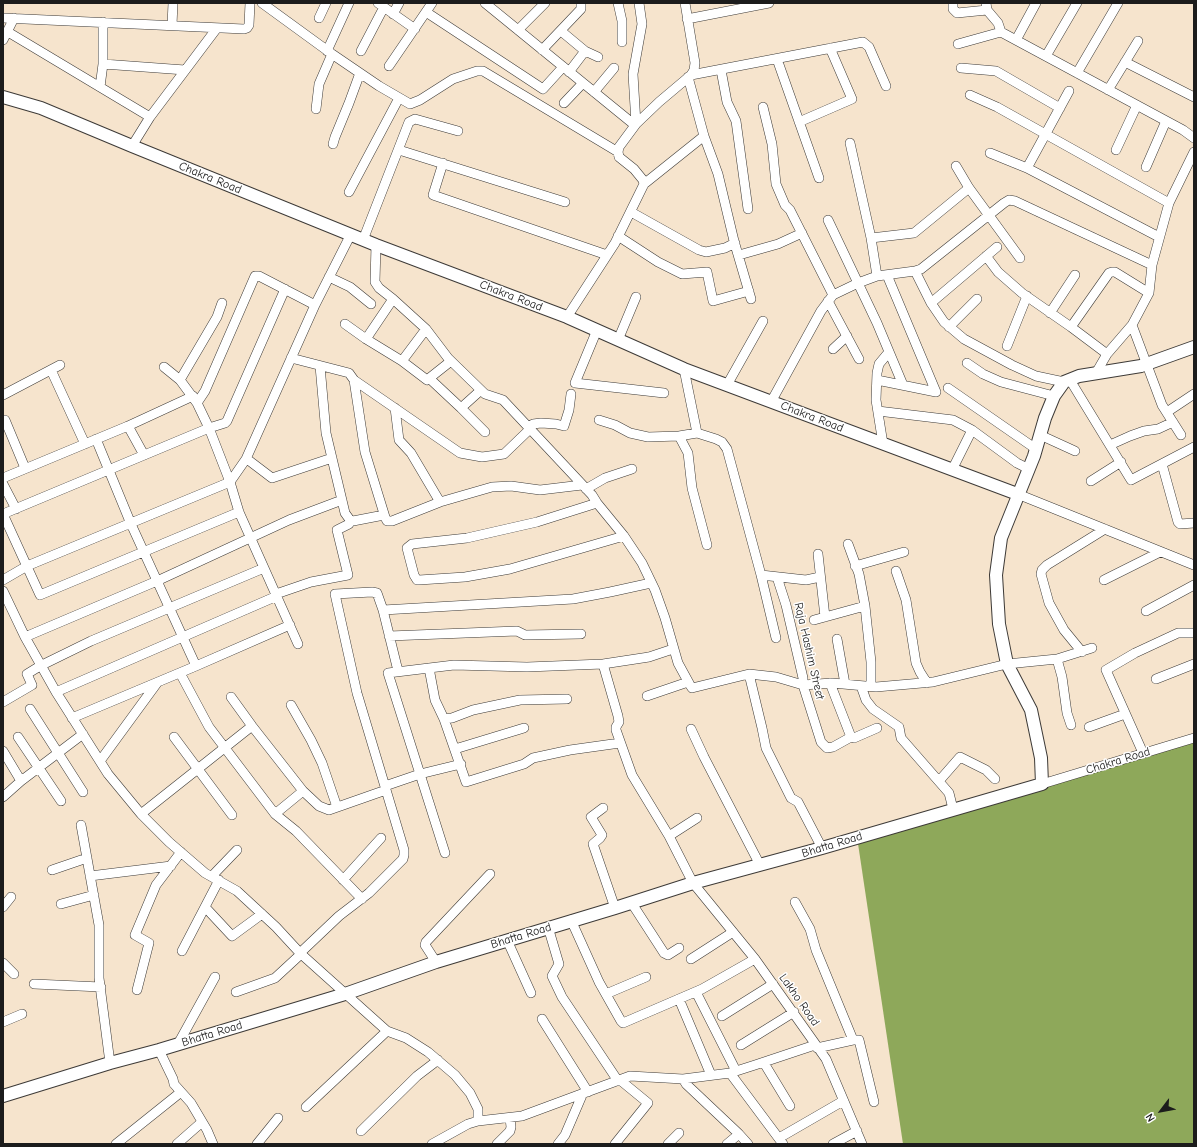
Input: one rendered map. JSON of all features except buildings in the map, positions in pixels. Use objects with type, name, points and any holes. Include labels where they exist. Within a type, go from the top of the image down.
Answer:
[{"type":"main road","name":"Chakra Road","points":[[3,97],[41,108],[363,240],[567,317],[684,370],[1020,495]]},
{"type":"main road","points":[[1042,784],[1041,758],[1031,710],[1007,664],[999,624],[996,576],[1001,538],[1020,495],[1054,396],[1067,381],[1079,376],[1141,366],[1194,347]]},
{"type":"main road","name":"Bhatta Road","points":[[3,1096],[345,994],[436,962],[571,920],[615,908],[693,882],[822,848],[1042,784]]},
{"type":"street","points":[[172,25],[173,3]]},
{"type":"street","points":[[3,18],[172,25],[244,30],[249,25],[250,3]]},
{"type":"street","points":[[262,3],[329,52],[410,104],[420,100],[453,79],[477,71],[483,71],[618,152]]},
{"type":"street","points":[[319,18],[326,3]]},
{"type":"street","points":[[316,109],[319,84],[329,52],[349,3]]},
{"type":"street","points":[[393,14],[399,3]]},
{"type":"street","points":[[389,66],[432,3]]},
{"type":"street","points":[[485,3],[631,122],[636,124]]},
{"type":"street","points":[[518,30],[545,3]]},
{"type":"street","points":[[542,50],[581,9],[581,3]]},
{"type":"street","points":[[618,3],[622,21],[622,42]]},
{"type":"street","points":[[636,124],[633,74],[642,24],[639,3]]},
{"type":"street","points":[[644,184],[644,180],[634,169],[619,157],[619,147],[636,124],[690,76],[694,70],[695,63],[684,3]]},
{"type":"street","points":[[687,18],[769,3]]},
{"type":"street","points":[[953,3],[953,8],[957,13],[986,7],[998,23],[1001,32],[1183,130],[1194,138]]},
{"type":"street","points":[[1016,40],[1036,3]]},
{"type":"street","points":[[1046,56],[1077,3]]},
{"type":"street","points":[[1077,73],[1118,3]]},
{"type":"street","points":[[362,50],[381,5],[415,29]]},
{"type":"street","points":[[426,12],[543,89],[585,51]]},
{"type":"street","points":[[14,18],[5,36],[100,87],[150,117]]},
{"type":"street","points":[[100,87],[103,64],[103,22]]},
{"type":"street","points":[[132,146],[150,117],[216,28]]},
{"type":"street","points":[[561,31],[585,51],[598,57]]},
{"type":"street","points":[[958,44],[1001,32]]},
{"type":"street","points":[[1108,90],[1138,41]]},
{"type":"street","points":[[690,76],[860,42],[866,44],[874,57],[886,86]]},
{"type":"street","points":[[799,122],[852,100],[830,48]]},
{"type":"street","points":[[777,59],[819,178]]},
{"type":"street","points":[[1125,62],[1194,97]]},
{"type":"street","points":[[103,64],[185,70]]},
{"type":"street","points":[[594,92],[614,68]]},
{"type":"street","points":[[961,68],[996,71],[1060,108]]},
{"type":"street","points":[[721,70],[727,102],[736,121],[748,209]]},
{"type":"street","points":[[333,144],[334,137],[360,73]]},
{"type":"street","points":[[618,236],[658,262],[682,274],[707,272],[713,301],[750,295],[735,243],[718,174],[704,136],[690,76]]},
{"type":"street","points":[[564,103],[583,83]]},
{"type":"street","points":[[1027,168],[1069,91]]},
{"type":"street","points":[[970,95],[997,107],[1169,203]]},
{"type":"street","points":[[349,192],[399,98]]},
{"type":"street","points":[[1116,150],[1137,105]]},
{"type":"street","points":[[763,107],[772,144],[776,184],[785,205],[790,210],[802,234],[847,336],[860,359]]},
{"type":"street","points":[[363,240],[398,150],[412,119],[458,131]]},
{"type":"street","points":[[1146,168],[1166,121]]},
{"type":"street","points":[[567,317],[618,236],[644,184],[704,136]]},
{"type":"street","points":[[850,144],[871,238],[876,276]]},
{"type":"street","points":[[398,150],[564,202]]},
{"type":"street","points":[[1096,373],[1107,354],[1132,325],[1149,293],[1152,266],[1169,203],[1194,152]]},
{"type":"street","points":[[990,153],[1027,168],[1159,237]]},
{"type":"street","points":[[442,164],[433,195],[607,255]]},
{"type":"street","points":[[956,166],[969,188],[1020,258]]},
{"type":"street","points":[[871,238],[914,233],[969,188]]},
{"type":"street","points":[[771,402],[821,311],[831,298],[858,282],[876,276],[920,269],[1009,200],[1015,201],[1152,266]]},
{"type":"street","points":[[631,212],[699,250],[706,252],[725,248],[735,243]]},
{"type":"street","points":[[828,220],[877,323],[902,385]]},
{"type":"street","points":[[3,580],[27,566],[230,482],[247,458],[315,305],[351,234]]},
{"type":"street","points":[[739,255],[778,244],[802,234]]},
{"type":"street","points":[[376,245],[375,282],[379,288],[426,329],[451,361],[485,394],[503,400],[592,494],[597,503],[624,536],[642,563],[651,583],[665,618],[678,663],[692,688],[749,674],[776,677],[802,685],[830,683],[866,686],[927,683],[1007,664],[1058,659],[1092,648]]},
{"type":"street","points":[[932,303],[997,247]]},
{"type":"street","points":[[986,256],[998,272],[1027,296],[1107,354]]},
{"type":"street","points":[[915,271],[944,322],[964,339],[1036,376],[1067,381],[1121,462],[1131,480],[1194,447]]},
{"type":"street","points":[[1071,327],[1109,273],[1115,272],[1149,293]]},
{"type":"street","points":[[877,380],[936,392],[887,275]]},
{"type":"street","points":[[1050,313],[1075,275]]},
{"type":"street","points":[[3,478],[195,399],[205,391],[255,276],[258,276],[315,305]]},
{"type":"street","points":[[329,277],[350,287],[371,304]]},
{"type":"street","points":[[239,512],[40,596],[3,514],[108,469],[209,428],[222,425],[227,421],[285,290]]},
{"type":"street","points":[[1007,346],[1027,296]]},
{"type":"street","points":[[618,340],[636,297]]},
{"type":"street","points":[[366,339],[393,299]]},
{"type":"street","points":[[949,327],[977,299]]},
{"type":"street","points":[[180,380],[217,317],[222,303]]},
{"type":"street","points":[[727,385],[763,321]]},
{"type":"street","points":[[345,324],[402,361],[427,380],[430,379],[485,432]]},
{"type":"street","points":[[1132,325],[1162,405],[1181,435]]},
{"type":"street","points":[[402,361],[426,329]]},
{"type":"street","points":[[597,330],[575,383],[664,393]]},
{"type":"street","points":[[833,349],[847,336]]},
{"type":"street","points":[[883,444],[876,400],[877,380],[879,364],[889,352]]},
{"type":"street","points":[[291,358],[349,373],[354,380],[460,453],[482,457],[504,454],[533,424],[541,423],[564,426],[569,410],[571,394]]},
{"type":"street","points":[[430,379],[451,361]]},
{"type":"street","points":[[967,363],[983,374],[1000,382],[1054,396]]},
{"type":"street","points":[[3,395],[60,365]]},
{"type":"street","points":[[320,366],[326,433],[345,512],[350,520]]},
{"type":"street","points":[[164,367],[180,380],[195,399],[209,428],[230,482],[239,512],[298,644]]},
{"type":"street","points":[[51,370],[85,444]]},
{"type":"street","points":[[684,370],[697,434]]},
{"type":"street","points":[[354,380],[365,452],[387,521],[440,502],[492,487],[510,486],[540,490],[584,487],[632,469]]},
{"type":"street","points":[[948,388],[1036,449]]},
{"type":"street","points":[[461,408],[481,390]]},
{"type":"street","points":[[1167,412],[1194,394]]},
{"type":"street","points":[[395,408],[399,440],[411,453],[440,502]]},
{"type":"street","points":[[878,411],[953,420],[972,430],[1029,470]]},
{"type":"street","points":[[5,420],[25,468]]},
{"type":"street","points":[[599,420],[615,425],[630,433],[648,437],[697,434],[722,442],[727,449],[761,575],[776,638]]},
{"type":"street","points":[[1110,445],[1130,436],[1144,431],[1158,429],[1173,422]]},
{"type":"street","points":[[128,426],[144,455]]},
{"type":"street","points":[[952,470],[972,430]]},
{"type":"street","points":[[1040,435],[1075,451]]},
{"type":"street","points":[[679,436],[688,453],[692,488],[707,545]]},
{"type":"street","points":[[96,439],[131,524],[196,666]]},
{"type":"street","points":[[247,458],[272,478],[332,458]]},
{"type":"street","points":[[1090,481],[1121,462]]},
{"type":"street","points":[[1162,464],[1178,522],[1180,524],[1194,524]]},
{"type":"street","points":[[3,484],[16,509]]},
{"type":"street","points":[[1020,495],[1194,565]]},
{"type":"street","points":[[25,637],[251,539],[289,520],[342,500]]},
{"type":"street","points":[[597,503],[537,522],[475,536],[412,544],[407,548],[414,575],[417,580],[420,580],[465,577],[510,569],[624,536]]},
{"type":"street","points":[[350,520],[384,515]]},
{"type":"street","points":[[56,692],[277,595],[311,582],[348,576],[337,530],[349,524],[350,520]]},
{"type":"street","points":[[1082,652],[1064,630],[1049,603],[1041,574],[1042,570],[1048,565],[1105,529]]},
{"type":"street","points":[[848,544],[861,583],[865,606],[871,662],[866,686],[866,700],[873,709],[899,727],[901,738],[949,793],[953,809]]},
{"type":"street","points":[[855,566],[904,552]]},
{"type":"street","points":[[1104,580],[1160,552]]},
{"type":"street","points":[[818,554],[825,617]]},
{"type":"street","points":[[3,702],[32,685],[28,674],[40,666],[91,641],[264,568]]},
{"type":"street","points":[[896,571],[907,606],[916,663],[927,683]]},
{"type":"street","points":[[761,575],[806,580],[820,577]]},
{"type":"street","name":"Raja Hashim Street","points":[[777,577],[786,604],[793,634],[803,678],[802,685],[821,742],[827,748],[833,747],[851,737]]},
{"type":"street","points":[[383,610],[573,599],[651,583]]},
{"type":"street","points":[[1146,611],[1194,585]]},
{"type":"street","points":[[3,590],[40,666],[72,718],[108,774],[141,814],[181,852],[215,878],[237,891],[300,953],[386,1031],[406,1038],[428,1052],[455,1075],[470,1093],[478,1109],[478,1121]]},
{"type":"street","points":[[236,992],[275,978],[339,916],[362,899],[403,859],[404,855],[404,850],[357,693],[335,594],[377,593],[383,610],[398,671]]},
{"type":"street","points":[[814,620],[865,606]]},
{"type":"street","points":[[72,718],[290,625]]},
{"type":"street","points":[[389,636],[517,631],[525,635],[581,634]]},
{"type":"street","points":[[1143,753],[1106,670],[1136,653],[1178,633],[1194,633]]},
{"type":"street","points":[[836,639],[845,684]]},
{"type":"street","points":[[445,853],[388,673],[454,665],[527,667],[603,664],[649,657],[673,649]]},
{"type":"street","points":[[1058,659],[1067,713],[1071,725]]},
{"type":"street","name":"Lakho Road","points":[[603,664],[618,716],[619,722],[616,728],[632,775],[669,836],[693,882],[755,959],[826,1058],[862,1144]]},
{"type":"street","points":[[1156,679],[1194,664]]},
{"type":"street","points":[[429,668],[435,700],[444,719],[461,764],[466,782],[521,765],[533,758],[570,750],[620,743]]},
{"type":"street","points":[[180,673],[209,727],[275,814],[296,831],[362,899]]},
{"type":"street","points":[[749,674],[766,748],[791,798],[798,802],[822,848]]},
{"type":"street","points":[[647,696],[688,682]]},
{"type":"street","points":[[100,761],[157,683]]},
{"type":"street","points":[[830,683],[851,737],[854,738],[877,728]]},
{"type":"street","points":[[231,697],[303,791],[319,806],[329,810],[420,774],[461,764]]},
{"type":"street","points":[[444,719],[452,718],[473,710],[520,700],[567,699]]},
{"type":"street","points":[[292,705],[322,763],[337,807]]},
{"type":"street","points":[[30,709],[83,792]]},
{"type":"street","points":[[1089,727],[1125,714]]},
{"type":"street","points":[[141,814],[252,726]]},
{"type":"street","points":[[455,749],[524,728]]},
{"type":"street","points":[[691,729],[760,865]]},
{"type":"street","points":[[3,797],[21,781],[83,734]]},
{"type":"street","points":[[18,737],[61,801]]},
{"type":"street","points":[[174,737],[232,815]]},
{"type":"street","name":"Chakra Road","points":[[1042,784],[1194,738]]},
{"type":"street","points":[[3,750],[21,781]]},
{"type":"street","points":[[939,781],[960,757],[986,770],[995,779]]},
{"type":"street","points":[[275,814],[303,791]]},
{"type":"street","points":[[603,808],[591,817],[602,835],[593,844],[615,908]]},
{"type":"street","points":[[669,836],[697,818]]},
{"type":"street","points":[[81,825],[99,925],[99,978],[110,1063]]},
{"type":"street","points":[[343,880],[381,838]]},
{"type":"street","points":[[182,951],[205,907],[215,878],[237,850]]},
{"type":"street","points":[[137,990],[149,942],[135,935],[156,885],[181,852]]},
{"type":"street","points":[[52,870],[87,858]]},
{"type":"street","points":[[90,876],[171,866]]},
{"type":"street","points":[[436,962],[425,945],[426,942],[490,874]]},
{"type":"street","points":[[61,904],[94,895]]},
{"type":"street","points":[[3,906],[11,897]]},
{"type":"street","points":[[631,902],[664,953],[668,955],[679,948]]},
{"type":"street","points":[[795,902],[810,929],[816,950],[853,1040]]},
{"type":"street","points":[[205,907],[232,936],[262,914]]},
{"type":"street","points":[[571,920],[606,994],[623,1023],[696,992],[755,959]]},
{"type":"street","points":[[548,927],[559,964],[552,976],[562,997],[620,1080],[648,1103],[616,1144]]},
{"type":"street","points":[[691,959],[733,932]]},
{"type":"street","points":[[507,940],[531,993]]},
{"type":"street","points":[[3,963],[14,974]]},
{"type":"street","points":[[178,1044],[215,977]]},
{"type":"street","points":[[606,994],[646,977]]},
{"type":"street","points":[[34,984],[101,987]]},
{"type":"street","points":[[722,1016],[773,984]]},
{"type":"street","points":[[696,992],[733,1072],[781,1141],[843,1100]]},
{"type":"street","points":[[679,999],[711,1075]]},
{"type":"street","points":[[741,1045],[794,1012]]},
{"type":"street","points":[[3,1022],[22,1014]]},
{"type":"street","points":[[542,1019],[585,1092]]},
{"type":"street","points":[[306,1107],[386,1031]]},
{"type":"street","points":[[432,1144],[468,1124],[478,1121],[522,1116],[630,1076],[683,1079],[733,1072],[816,1046],[853,1040],[859,1040],[874,1102]]},
{"type":"street","points":[[159,1050],[174,1084],[191,1104],[213,1144]]},
{"type":"street","points":[[361,1131],[418,1076],[438,1060]]},
{"type":"street","points":[[764,1062],[790,1106]]},
{"type":"street","points":[[683,1079],[686,1084],[748,1144]]},
{"type":"street","points":[[116,1144],[181,1092]]},
{"type":"street","points":[[558,1144],[565,1135],[585,1092]]},
{"type":"street","points":[[257,1144],[278,1118]]},
{"type":"street","points":[[497,1144],[512,1127],[510,1118]]},
{"type":"street","points":[[176,1144],[202,1122]]},
{"type":"street","points":[[833,1144],[857,1131]]},
{"type":"street","points":[[668,1144],[679,1133]]},
{"type":"street","points":[[727,1144],[739,1134]]},
{"type":"green space","points":[[1194,738],[1194,1144],[903,1144],[857,837]]}]
